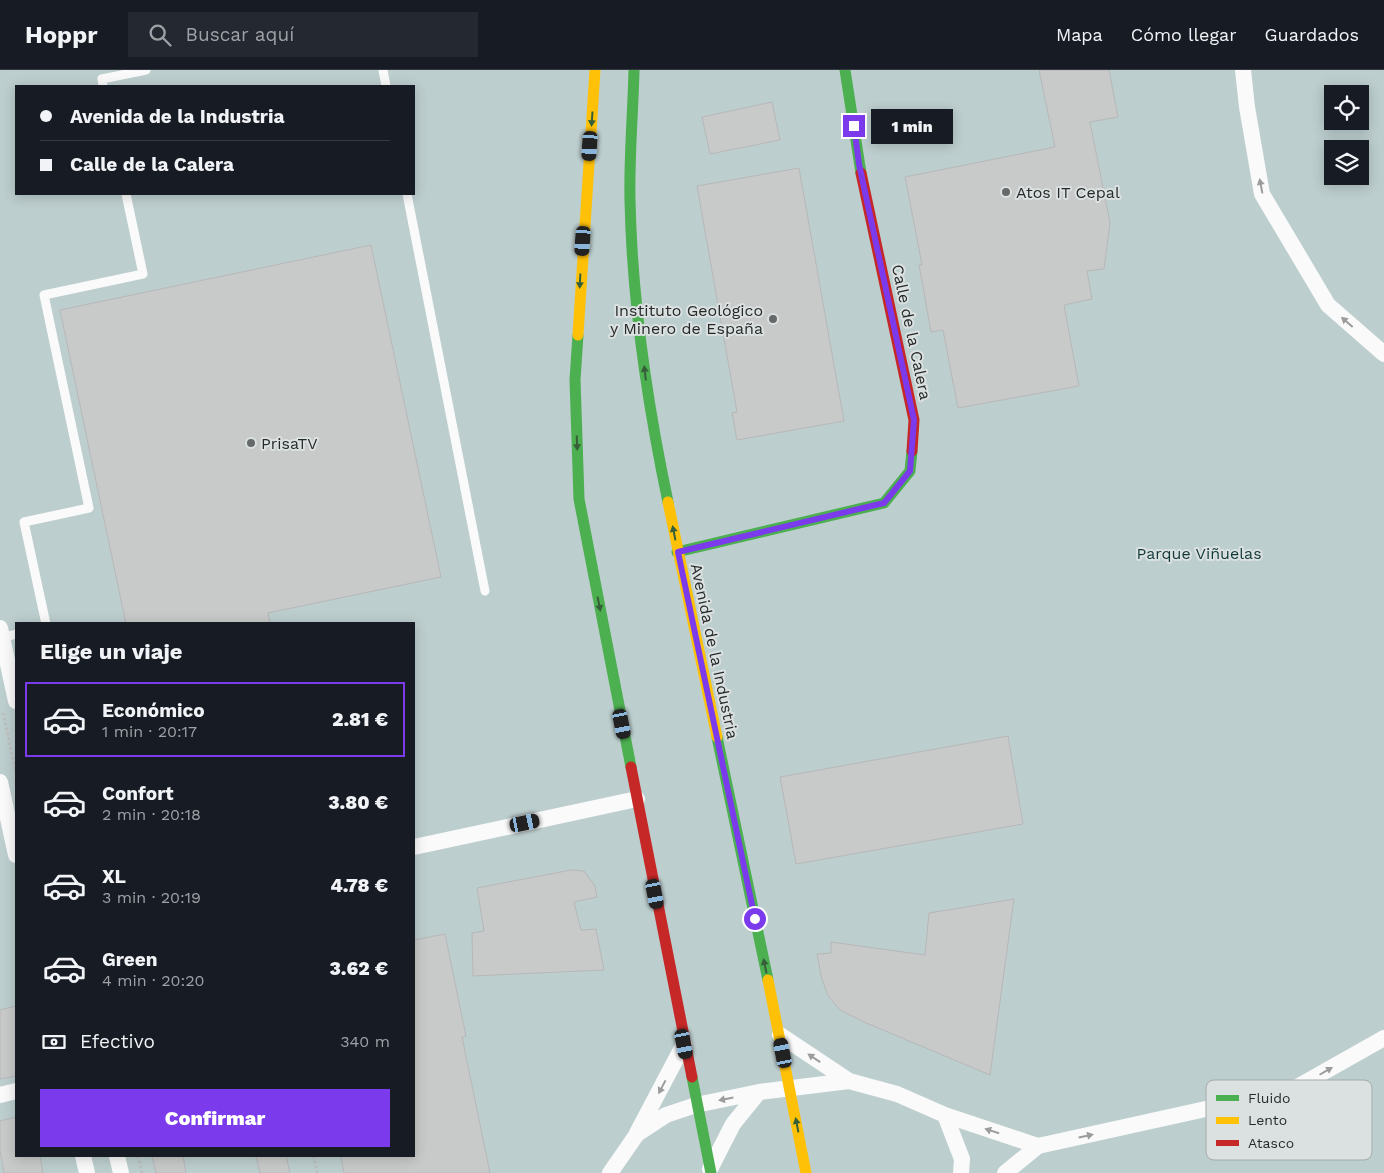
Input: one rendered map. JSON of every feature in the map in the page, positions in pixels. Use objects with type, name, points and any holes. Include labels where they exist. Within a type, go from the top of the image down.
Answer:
[{"type":"street","points":[[595,70],[575,380],[579,499],[684,1044],[711,1171]]},
{"type":"street","name":"Avenida de la Industria","points":[[634,70],[630,199],[636,306],[650,416],[780,1035],[806,1173]]},
{"type":"street","name":"Calle de la Calera","points":[[678,552],[884,503],[910,471],[914,420],[859,164],[845,70]]},
{"type":"street","points":[[1243,70],[1247,107],[1262,194],[1328,305],[1384,354]]},
{"type":"street","points":[[6,633],[15,694]]},
{"type":"street","points":[[0,782],[10,847]]},
{"type":"street","points":[[415,847],[637,799]]},
{"type":"street","points":[[780,1035],[849,1081],[897,1094],[945,1115],[1038,1146]]},
{"type":"street","points":[[1310,1080],[1384,1038]]},
{"type":"street","points":[[610,1173],[637,1134],[684,1044]]},
{"type":"street","points":[[637,1134],[666,1115],[696,1105],[759,1092],[790,1090],[849,1081]]},
{"type":"street","points":[[0,1095],[15,1091]]},
{"type":"street","points":[[711,1171],[733,1124],[759,1092]]},
{"type":"street","points":[[1005,1173],[1038,1146],[1206,1109]]},
{"type":"street","points":[[945,1115],[962,1159],[961,1173]]},
{"type":"street","points":[[83,1157],[87,1173]]},
{"type":"street","points":[[117,1157],[121,1173]]},
{"type":"lane","points":[[104,85],[102,79],[146,70]]},
{"type":"lane","points":[[383,70],[386,85]]},
{"type":"lane","points":[[46,622],[24,522],[89,508],[44,295],[143,274],[126,195]]},
{"type":"lane","points":[[407,195],[485,591]]},
{"type":"path","points":[[2,711],[15,769]]},
{"type":"path","points":[[138,1157],[142,1173]]},
{"type":"path","points":[[314,1157],[317,1173]]},
{"type":"green space","name":"Parque Viñuelas","points":[[0,70],[1384,70],[1384,1173],[0,1173]]},
{"type":"building","points":[[1039,70],[1109,70],[1118,117],[1090,122],[1110,223],[1104,269],[1087,271],[1092,299],[1064,305],[1079,386],[958,408],[943,330],[931,332],[919,265],[922,265],[905,177],[1055,147]]},
{"type":"building","points":[[772,102],[780,140],[710,154],[702,117]]},
{"type":"building","name":"Instituto Geológico y Minero de España","points":[[799,168],[844,421],[737,440],[732,413],[737,412],[697,186]]},
{"type":"building","name":"PrisaTV","points":[[371,245],[441,577],[268,613],[270,622],[126,622],[60,310]]},
{"type":"building","points":[[1008,736],[1023,824],[796,864],[780,777]]},
{"type":"building","points":[[571,870],[584,871],[595,886],[597,897],[574,902],[581,930],[596,929],[604,970],[473,976],[472,933],[484,931],[477,888]]},
{"type":"building","points":[[1014,899],[990,1075],[864,1022],[840,1010],[828,996],[821,976],[817,954],[831,953],[831,942],[925,955],[929,913]]},
{"type":"building","points":[[445,934],[466,1036],[462,1037],[490,1173],[344,1173],[341,1157],[415,1157],[415,940]]},
{"type":"building","points":[[15,1006],[15,1076],[0,1079],[0,1010]]},
{"type":"building","points":[[15,1117],[15,1157],[40,1157],[43,1173],[4,1173],[0,1151],[0,1121]]},
{"type":"building","points":[[152,1157],[183,1157],[186,1173],[156,1173]]},
{"type":"building","points":[[256,1157],[286,1157],[290,1173],[260,1173]]},
{"type":"traffic: fast","points":[[634,70],[630,184],[631,238],[637,314],[647,389],[668,502]]},
{"type":"traffic: fast","points":[[845,70],[861,173]]},
{"type":"traffic: fast","points":[[578,335],[575,380],[579,499],[631,767]]},
{"type":"traffic: fast","points":[[677,552],[884,503],[910,471],[912,451]]},
{"type":"traffic: fast","points":[[717,737],[768,980]]},
{"type":"traffic: fast","points":[[692,1077],[711,1173]]},
{"type":"traffic: slow","points":[[578,335],[595,70]]},
{"type":"traffic: slow","points":[[668,502],[717,737]]},
{"type":"traffic: slow","points":[[768,980],[806,1173]]},
{"type":"traffic: jam","points":[[861,173],[914,420],[912,451]]},
{"type":"traffic: jam","points":[[631,767],[692,1077]]},
{"type":"place","name":"Atos IT Cepal","points":[[1006,192]]},
{"type":"place","name":"Instituto Geológico y Minero de España","points":[[773,319]]},
{"type":"place","name":"PrisaTV","points":[[251,443]]},
{"type":"route","points":[[755,919],[678,552],[884,503],[910,471],[914,420],[859,164],[854,126]]}]
